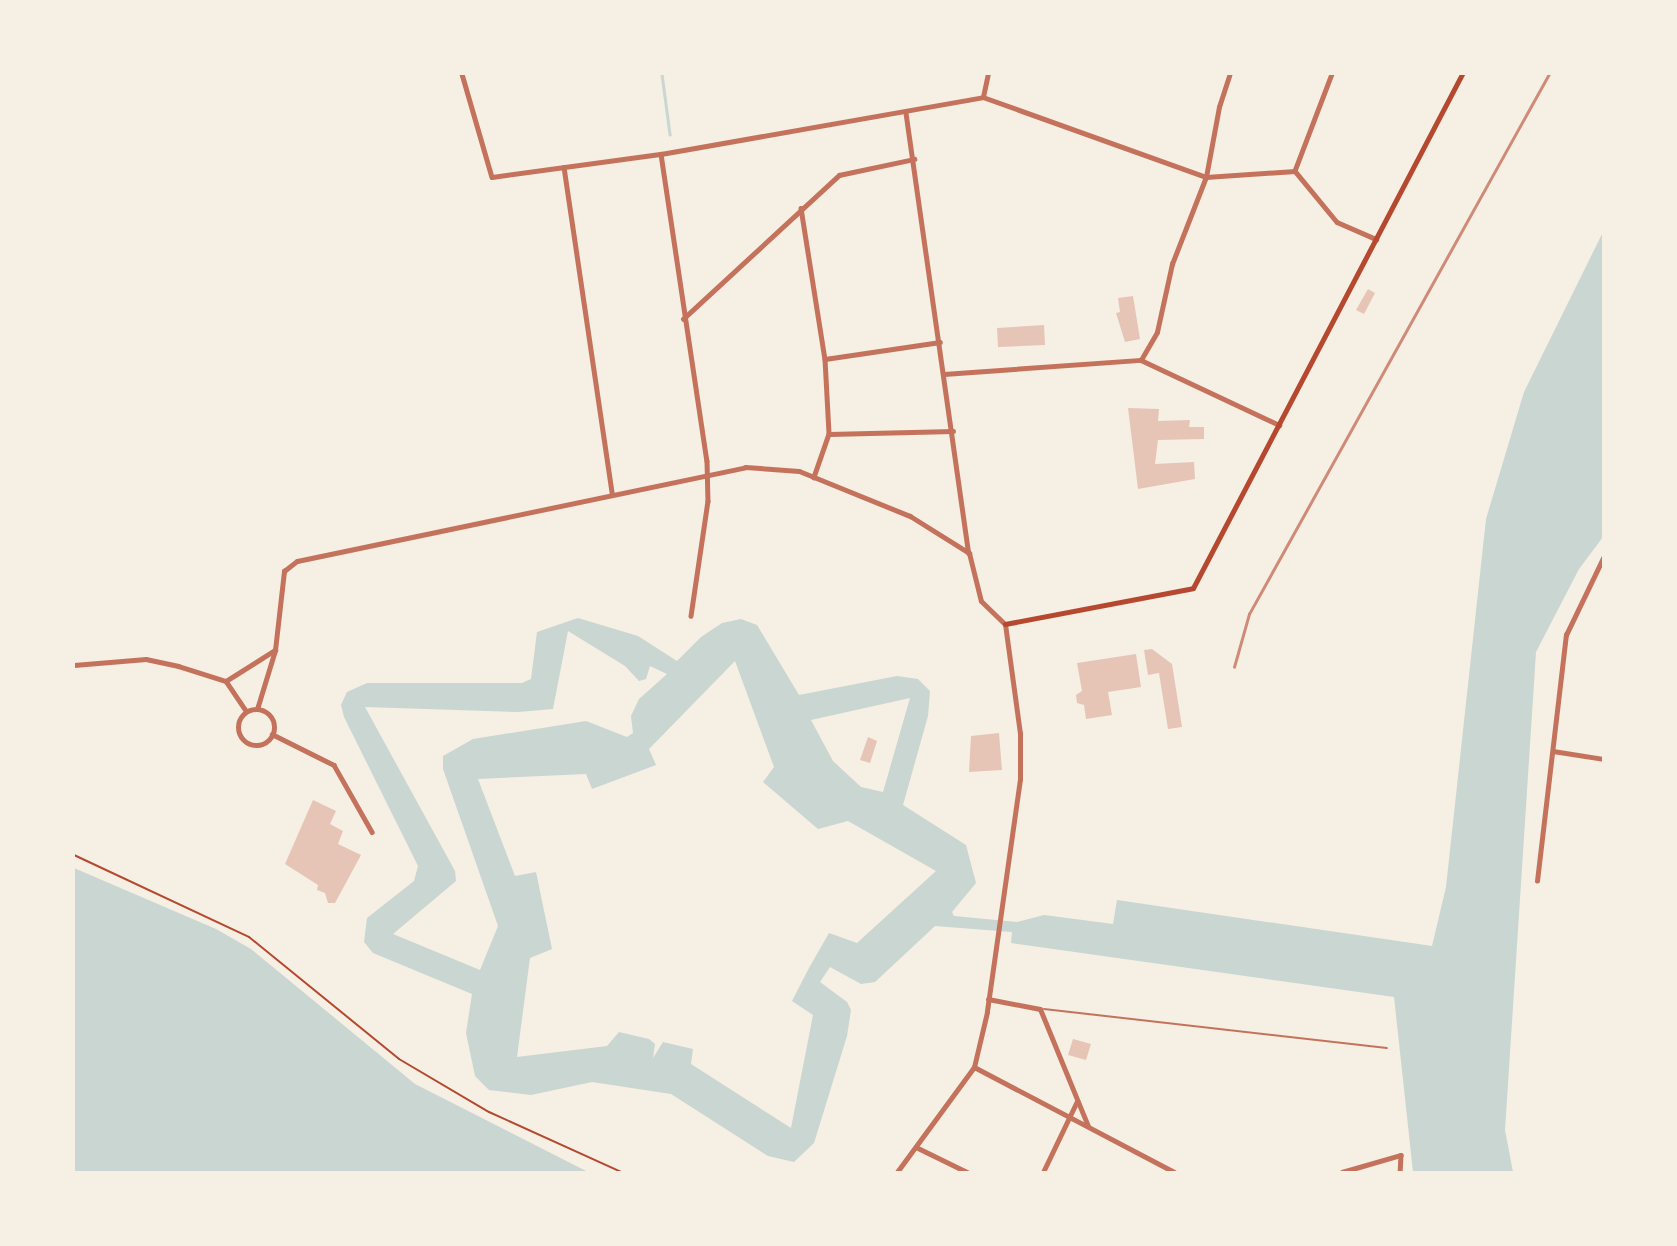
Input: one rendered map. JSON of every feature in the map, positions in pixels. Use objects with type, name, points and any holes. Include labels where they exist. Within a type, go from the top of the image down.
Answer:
[{"type":"main road","points":[[1005,624],[1193,588],[1462,74]]},
{"type":"street","points":[[462,74],[492,177],[661,154],[906,113],[983,97],[1206,177],[1296,171]]},
{"type":"street","points":[[983,97],[988,74]]},
{"type":"street","points":[[1141,360],[1157,332],[1172,264],[1206,177],[1230,74]]},
{"type":"street","points":[[1296,171],[1332,74]]},
{"type":"street","points":[[897,1172],[974,1067],[988,999],[1022,764],[1005,624],[981,601],[970,553],[906,113]]},
{"type":"street","points":[[661,154],[682,320],[708,474],[708,501],[691,616]]},
{"type":"street","points":[[682,320],[801,207],[839,175],[914,159]]},
{"type":"street","points":[[564,167],[612,494]]},
{"type":"street","points":[[1296,171],[1337,222],[1377,239]]},
{"type":"street","points":[[801,207],[825,359],[829,434],[814,477]]},
{"type":"street","points":[[825,359],[940,342]]},
{"type":"street","points":[[944,374],[1141,360],[1279,425]]},
{"type":"street","points":[[829,434],[953,431]]},
{"type":"street","points":[[257,709],[275,650],[284,571],[290,564],[708,474],[764,466],[814,477],[910,516],[970,553]]},
{"type":"street","points":[[1537,881],[1566,635],[1604,556]]},
{"type":"street","points":[[226,681],[275,650]]},
{"type":"street","points":[[74,665],[146,659],[226,681],[246,712]]},
{"type":"street","points":[[257,709],[246,712],[238,729],[244,740],[256,744],[272,734]]},
{"type":"street","points":[[257,709],[272,720],[272,734]]},
{"type":"street","points":[[272,734],[334,765],[372,832]]},
{"type":"street","points":[[1553,751],[1604,759]]},
{"type":"street","points":[[988,999],[1040,1009],[1088,1126]]},
{"type":"street","points":[[974,1067],[1174,1172]]},
{"type":"street","points":[[1043,1172],[1077,1101]]},
{"type":"street","points":[[916,1147],[967,1172]]},
{"type":"street","points":[[1342,1172],[1401,1155],[1400,1172]]},
{"type":"lane","points":[[1040,1009],[1387,1048]]},
{"type":"path","points":[[74,855],[249,937],[399,1059],[489,1112],[621,1172]]},
{"type":"shaded area","points":[[1603,232],[1603,537],[1579,569],[1536,652],[1505,1130],[1513,1172],[1413,1172],[1394,997],[1011,943],[1012,932],[935,926],[875,982],[861,984],[830,967],[820,982],[847,1002],[851,1010],[847,1036],[814,1143],[794,1162],[768,1156],[671,1094],[592,1082],[531,1095],[489,1090],[475,1076],[466,1033],[472,994],[373,953],[364,942],[367,918],[414,881],[418,866],[344,717],[341,705],[347,692],[367,683],[522,683],[531,679],[537,632],[578,618],[638,636],[677,661],[701,637],[722,623],[741,619],[757,625],[799,695],[897,676],[918,679],[930,691],[928,716],[903,805],[966,845],[976,883],[952,912],[954,916],[1017,922],[1044,915],[1113,924],[1117,900],[1432,946],[1446,887],[1486,519],[1524,392]],"holes":[[[568,631],[625,666],[639,681],[646,679],[650,666],[667,674],[639,699],[631,716],[633,733],[627,737],[586,721],[473,739],[443,756],[443,769],[498,926],[480,970],[393,934],[456,881],[455,871],[365,707],[518,712],[553,709]],[[735,661],[774,767],[763,782],[818,829],[848,821],[936,871],[857,943],[829,933],[809,968],[792,1001],[813,1015],[791,1128],[691,1064],[693,1049],[663,1042],[653,1058],[655,1044],[649,1039],[619,1032],[607,1046],[517,1057],[530,958],[552,949],[536,872],[515,876],[478,779],[586,774],[592,789],[656,765],[649,749]],[[910,698],[883,792],[861,787],[833,761],[811,720]]]},
{"type":"shaded area","points":[[74,868],[216,929],[251,949],[415,1084],[588,1172],[74,1172]]},
{"type":"building","points":[[1368,289],[1375,293],[1364,314],[1356,310]]},
{"type":"building","points":[[1133,296],[1140,339],[1125,342],[1116,313],[1120,312],[1118,298]]},
{"type":"building","points":[[1044,325],[1045,345],[998,347],[997,328]]},
{"type":"building","points":[[1128,408],[1159,409],[1158,421],[1190,420],[1189,427],[1204,427],[1204,439],[1158,440],[1155,464],[1194,462],[1195,479],[1138,489]]},
{"type":"building","points":[[1152,649],[1172,664],[1182,727],[1168,729],[1159,673],[1148,675],[1144,650]]},
{"type":"building","points":[[1136,654],[1141,687],[1108,692],[1112,715],[1086,719],[1084,705],[1077,703],[1076,695],[1082,691],[1077,663]]},
{"type":"building","points":[[999,733],[1002,770],[969,772],[971,736]]},
{"type":"building","points":[[868,737],[877,741],[870,763],[860,760]]},
{"type":"building","points":[[313,800],[336,811],[330,824],[343,831],[338,844],[361,855],[335,903],[328,903],[325,893],[317,890],[318,885],[285,864]]},
{"type":"building","points":[[1073,1039],[1091,1044],[1086,1060],[1068,1055]]},
{"type":"waterway","points":[[662,74],[670,134]]},
{"type":"railway","points":[[1234,667],[1249,614],[1549,74]]}]
